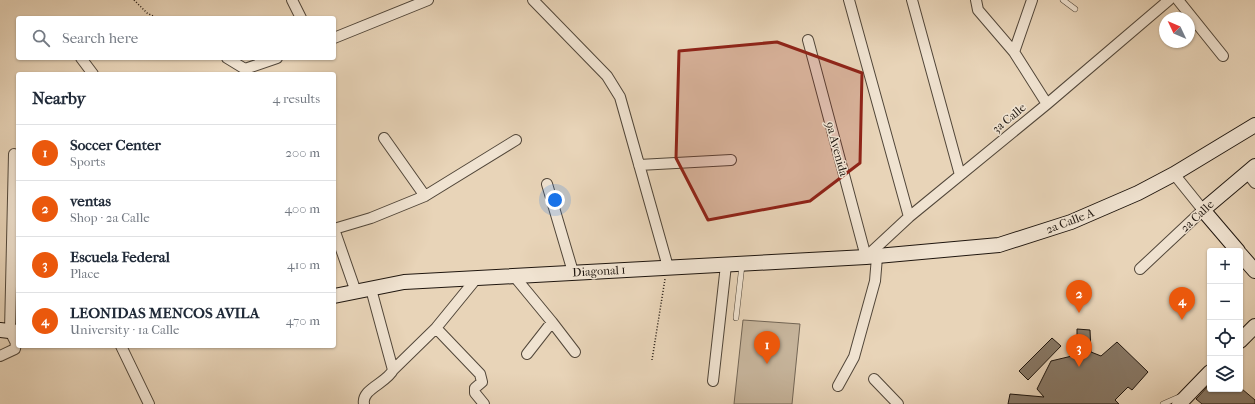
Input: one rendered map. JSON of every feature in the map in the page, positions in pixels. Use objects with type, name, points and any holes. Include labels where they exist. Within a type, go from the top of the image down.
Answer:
[{"type":"street","points":[[292,0],[299,16]]},
{"type":"street","points":[[336,37],[428,0]]},
{"type":"street","points":[[533,0],[607,76],[620,97],[668,267]]},
{"type":"street","points":[[849,0],[909,217]]},
{"type":"street","points":[[912,0],[960,175]]},
{"type":"street","points":[[976,0],[978,10],[1014,52],[1047,104]]},
{"type":"street","points":[[1014,52],[1032,0]]},
{"type":"street","name":"3a Calle","points":[[872,257],[909,217],[1047,104],[1169,0]]},
{"type":"street","points":[[1178,0],[1222,56]]},
{"type":"street","name":"9a Avenida","points":[[808,40],[872,257],[875,281],[854,357],[838,386]]},
{"type":"street","points":[[82,60],[92,72]]},
{"type":"street","points":[[231,60],[245,68],[271,60]]},
{"type":"street","name":"2a Calle A","points":[[872,257],[999,245],[1071,222],[1138,193],[1174,174],[1255,125]]},
{"type":"street","points":[[384,138],[425,196]]},
{"type":"street","points":[[336,228],[371,218],[425,196],[516,140]]},
{"type":"street","points":[[0,356],[15,349],[16,343],[10,331],[14,154]]},
{"type":"street","points":[[639,165],[731,160]]},
{"type":"street","points":[[1174,174],[1235,248]]},
{"type":"street","name":"2a Calle","points":[[1140,270],[1203,210],[1252,174]]},
{"type":"street","points":[[547,184],[573,272]]},
{"type":"street","points":[[336,235],[356,292]]},
{"type":"street","name":"Diagonal 1","points":[[336,296],[404,282],[872,257]]},
{"type":"street","points":[[1243,257],[1255,271]]},
{"type":"street","points":[[714,381],[726,265]]},
{"type":"street","points":[[514,276],[575,352]]},
{"type":"street","points":[[364,404],[366,394],[387,380],[393,370],[436,328],[476,279]]},
{"type":"street","points":[[371,289],[393,370]]},
{"type":"street","points":[[527,354],[552,322]]},
{"type":"street","points":[[1243,338],[1255,326]]},
{"type":"street","points":[[436,328],[480,374],[482,382],[475,388],[475,393],[484,404]]},
{"type":"street","points":[[122,348],[149,404]]},
{"type":"street","points":[[1187,400],[1207,376]]},
{"type":"street","points":[[874,379],[898,404]]},
{"type":"lane","points":[[1063,0],[1074,9]]},
{"type":"lane","points":[[736,318],[742,264]]},
{"type":"lane","points":[[1163,404],[1187,400]]},
{"type":"path","points":[[134,0],[146,13],[153,16]]},
{"type":"path","points":[[652,360],[668,267]]},
{"type":"highlighted area","points":[[777,42],[862,73],[860,163],[810,201],[708,220],[676,158],[679,51]]},
{"type":"shaded area","points":[[743,320],[800,324],[792,404],[734,404]]},
{"type":"building","points":[[1077,329],[1090,330],[1091,352],[1101,356],[1117,342],[1148,372],[1132,390],[1128,387],[1115,400],[1119,404],[1008,404],[1010,394],[1044,397],[1037,389],[1051,361],[1072,356],[1077,360]]},
{"type":"building","points":[[1052,338],[1061,346],[1028,380],[1019,371]]},
{"type":"building","points":[[1207,387],[1207,392],[1243,392],[1243,390],[1255,400],[1255,404],[1202,404],[1196,399]]},
{"type":"place","name":"ventas","points":[[1079,313]]},
{"type":"place","name":"LEONIDAS MENCOS AVILA","points":[[1182,320]]},
{"type":"place","name":"Soccer Center","points":[[767,364]]},
{"type":"place","name":"Escuela Federal","points":[[1079,367]]}]
